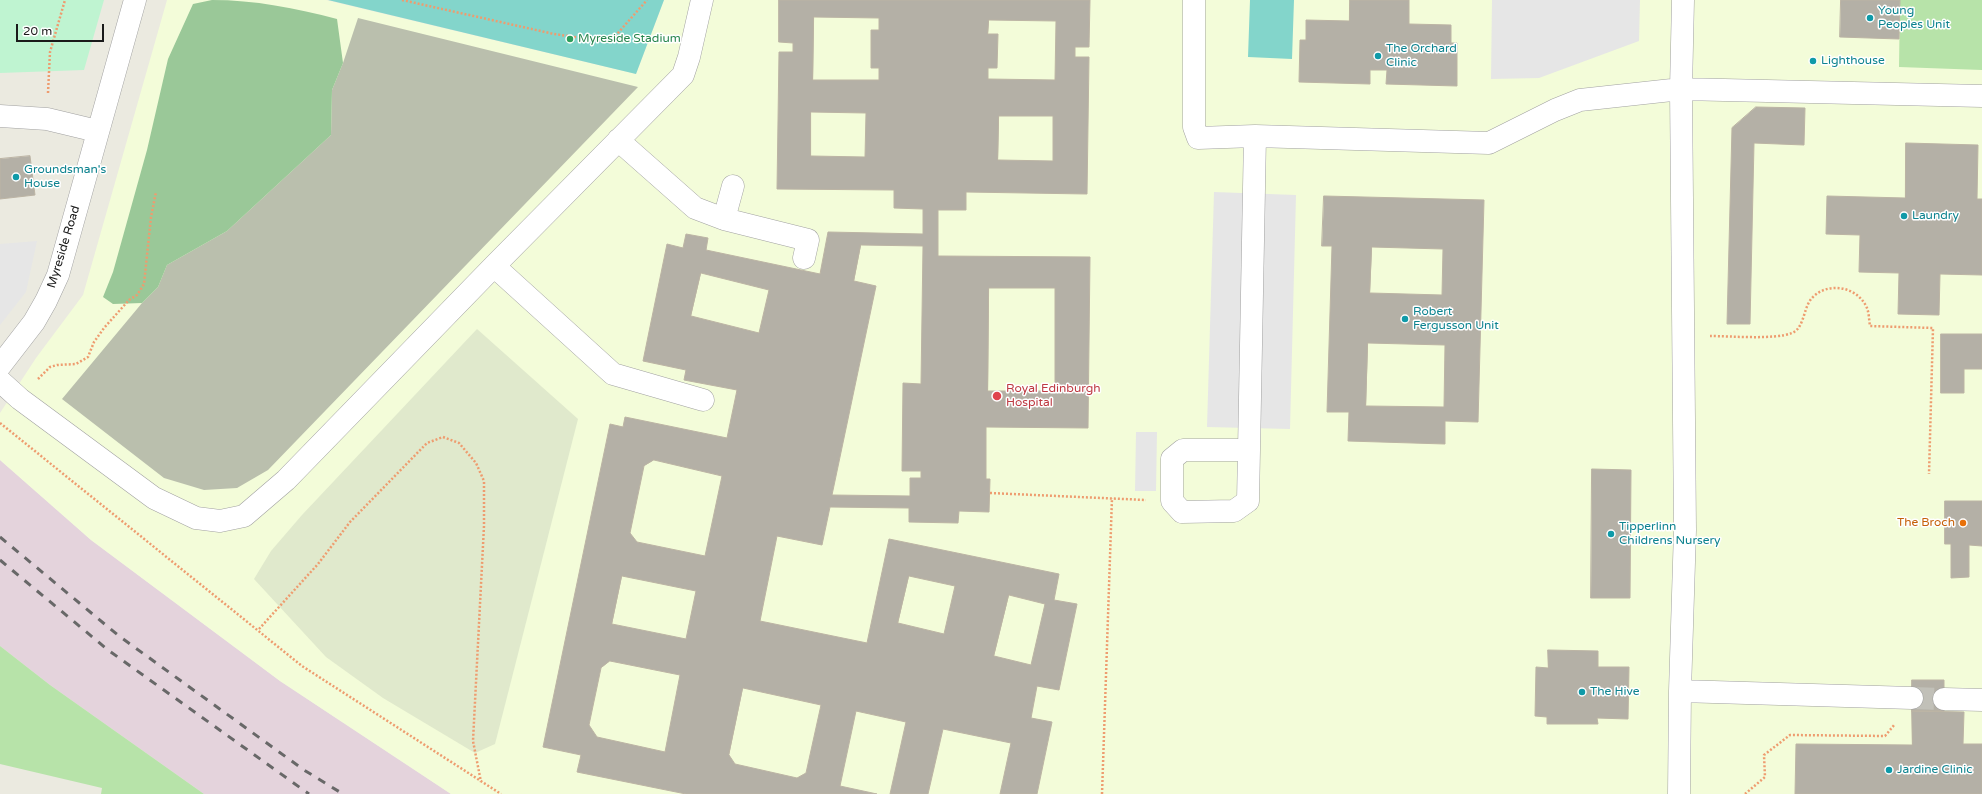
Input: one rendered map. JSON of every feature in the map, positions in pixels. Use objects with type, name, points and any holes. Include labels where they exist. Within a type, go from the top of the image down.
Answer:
[{"type":"street","name":"Myreside Road","points":[[0,366],[34,322],[58,275],[97,131],[135,0]]},
{"type":"street","points":[[0,381],[20,399],[154,498],[196,518],[220,520],[244,516],[286,480],[494,266],[683,75],[702,0]]},
{"type":"street","points":[[1194,0],[1194,127],[1198,138],[1255,136],[1489,143],[1554,110],[1580,100],[1610,95],[1682,89],[1982,96]]},
{"type":"street","points":[[1679,794],[1680,691],[1685,530],[1682,89],[1683,0]]},
{"type":"street","points":[[0,116],[47,119],[97,131]]},
{"type":"street","points":[[1249,450],[1183,450],[1172,458],[1172,501],[1182,512],[1234,511],[1248,501],[1249,450],[1255,136]]},
{"type":"street","points":[[618,140],[695,208],[724,219],[808,240],[804,258]]},
{"type":"street","points":[[724,219],[733,186]]},
{"type":"street","points":[[494,266],[613,374],[703,400]]},
{"type":"street","points":[[1680,691],[1912,698]]},
{"type":"street","points":[[1944,699],[1982,700]]},
{"type":"path","points":[[47,119],[50,52],[65,0]]},
{"type":"path","points":[[402,0],[554,34],[610,42],[647,0]]},
{"type":"path","points":[[156,192],[151,217],[144,284],[137,295],[129,300],[104,328],[94,342],[88,357],[76,364],[50,367],[28,393],[20,399],[1,424],[259,629],[302,666],[500,794]]},
{"type":"path","points":[[1683,336],[1761,336],[1790,334],[1799,326],[1812,298],[1822,291],[1844,288],[1853,292],[1861,299],[1867,308],[1870,326],[1933,328],[1929,474]]},
{"type":"path","points":[[259,629],[318,564],[350,522],[427,443],[443,437],[459,443],[476,463],[484,481],[484,526],[473,741],[481,782]]},
{"type":"path","points":[[990,494],[1172,501]]},
{"type":"path","points":[[1102,794],[1112,498]]},
{"type":"path","points":[[1745,794],[1765,778],[1764,755],[1790,735],[1886,736],[1895,723]]},
{"type":"shaded area","points":[[0,0],[104,0],[84,70],[0,73]]},
{"type":"shaded area","name":"Royal Edinburgh Hospital","points":[[167,0],[326,0],[636,74],[664,0],[1982,0],[1982,794],[451,794],[280,681],[91,540],[0,460],[0,413],[36,358],[83,295]]},
{"type":"shaded area","name":"Myreside Stadium","points":[[328,0],[664,0],[636,74]]},
{"type":"shaded area","points":[[1250,0],[1294,0],[1292,59],[1248,57]]},
{"type":"shaded area","points":[[1492,0],[1640,0],[1639,41],[1539,78],[1491,79]]},
{"type":"shaded area","points":[[358,18],[638,87],[268,470],[237,488],[204,490],[164,478],[62,399],[142,303],[158,287],[167,265],[227,231],[331,135],[332,90]]},
{"type":"shaded area","points":[[1214,192],[1296,195],[1290,429],[1207,427]]},
{"type":"shaded area","points":[[37,241],[26,292],[0,325],[0,244]]},
{"type":"shaded area","points":[[477,329],[578,419],[495,744],[475,753],[383,698],[326,657],[254,579],[271,551],[302,515]]},
{"type":"shaded area","points":[[1136,432],[1157,432],[1156,491],[1135,491]]},
{"type":"shaded area","points":[[0,460],[91,540],[280,681],[451,794],[204,794],[50,685],[0,646]]},
{"type":"green space","points":[[212,0],[243,1],[275,5],[337,19],[343,63],[332,90],[331,135],[227,231],[167,265],[158,287],[142,303],[113,304],[103,297],[113,272],[147,150],[168,59],[193,4]]},
{"type":"green space","points":[[1900,0],[1982,0],[1982,70],[1899,67]]},
{"type":"green space","points":[[0,646],[50,685],[204,794],[101,794],[102,788],[0,764]]},
{"type":"building","points":[[779,0],[1090,0],[1089,47],[1075,47],[1075,57],[1089,57],[1087,194],[966,192],[966,210],[938,210],[938,256],[1090,257],[1088,428],[986,427],[986,479],[990,479],[989,512],[959,511],[958,523],[909,522],[909,508],[830,507],[822,545],[777,536],[760,621],[867,643],[889,539],[1059,574],[1054,600],[1077,604],[1059,690],[1037,686],[1031,718],[1052,722],[1037,794],[1000,794],[1011,743],[943,729],[928,794],[890,794],[906,722],[856,711],[840,786],[877,794],[686,794],[577,772],[581,755],[543,747],[610,424],[623,427],[625,417],[727,438],[737,390],[684,380],[686,370],[643,361],[667,244],[683,248],[686,234],[708,238],[706,250],[820,274],[828,232],[923,234],[923,209],[894,208],[894,190],[777,189],[779,52],[793,52],[793,43],[779,42]],"holes":[[[814,17],[879,18],[879,30],[871,30],[871,68],[879,68],[879,80],[813,80]],[[989,20],[1056,21],[1055,80],[988,79],[988,68],[997,68],[998,34],[988,34]],[[811,112],[866,113],[865,157],[811,156]],[[999,116],[1053,116],[1053,161],[998,160]],[[861,245],[923,246],[921,384],[903,383],[902,471],[921,471],[921,478],[910,478],[910,496],[832,495],[876,286],[854,281]],[[701,273],[769,290],[759,333],[691,316]],[[989,288],[1055,288],[1055,391],[988,391]],[[654,460],[722,476],[705,556],[637,542],[630,533],[644,466]],[[622,576],[696,591],[686,639],[612,624]],[[909,576],[955,586],[944,634],[898,623]],[[1009,595],[1045,604],[1031,665],[994,656]],[[610,661],[680,675],[665,752],[597,737],[589,725],[601,668]],[[743,688],[821,705],[806,773],[797,778],[735,764],[729,755]]]},
{"type":"building","name":"The Orchard Clinic","points":[[1350,0],[1409,0],[1409,24],[1451,25],[1451,43],[1457,43],[1457,86],[1386,84],[1387,70],[1370,70],[1370,84],[1299,82],[1300,40],[1306,40],[1306,20],[1349,21]]},
{"type":"building","name":"Young Peoples Unit","points":[[1841,0],[1900,0],[1899,39],[1840,37]]},
{"type":"building","points":[[1756,107],[1805,108],[1804,145],[1754,143],[1750,324],[1727,324],[1732,128]]},
{"type":"building","name":"Laundry","points":[[1906,143],[1978,145],[1977,199],[1982,199],[1982,275],[1940,274],[1939,315],[1898,314],[1899,273],[1859,272],[1860,235],[1826,234],[1827,196],[1905,198]]},
{"type":"building","name":"Groundsman's House","points":[[30,156],[35,195],[0,199],[0,159]]},
{"type":"building","name":"Robert Fergusson Unit","points":[[1324,196],[1484,200],[1478,422],[1445,421],[1445,444],[1348,441],[1349,412],[1327,412],[1332,246],[1322,246]],"holes":[[[1372,247],[1443,249],[1442,295],[1370,293]],[[1368,343],[1445,345],[1444,407],[1366,406]]]},
{"type":"building","points":[[1941,334],[1982,334],[1982,369],[1964,369],[1964,393],[1941,393]]},
{"type":"building","name":"Tipperlinn Childrens Nursery","points":[[1592,469],[1631,470],[1630,598],[1591,598]]},
{"type":"building","name":"The Broch","points":[[1945,501],[1982,501],[1982,546],[1969,545],[1969,577],[1951,578],[1951,544],[1945,544]]},
{"type":"building","name":"The Hive","points":[[1548,650],[1598,651],[1598,667],[1629,667],[1628,719],[1597,718],[1598,724],[1547,724],[1547,717],[1535,716],[1536,667],[1548,668]]},
{"type":"building","points":[[1912,680],[1944,680],[1944,711],[1912,711]]},
{"type":"building","name":"Jardine Clinic","points":[[1912,711],[1964,712],[1963,744],[1982,744],[1982,794],[1795,794],[1796,744],[1912,745]]},
{"type":"tunnel","points":[[1912,698],[1944,699]]},
{"type":"railway","points":[[0,537],[119,636],[304,770],[343,794]]},
{"type":"railway","points":[[0,560],[108,650],[309,794]]},
{"type":"place","name":"Young Peoples Unit","points":[[1870,18]]},
{"type":"place","name":"Myreside Stadium","points":[[570,39]]},
{"type":"place","name":"The Orchard Clinic","points":[[1378,56]]},
{"type":"place","name":"Lighthouse","points":[[1813,61]]},
{"type":"place","name":"Groundsman's House","points":[[16,177]]},
{"type":"place","name":"Laundry","points":[[1904,216]]},
{"type":"place","name":"Robert Fergusson Unit","points":[[1405,319]]},
{"type":"place","name":"Royal Edinburgh Hospital","points":[[997,396]]},
{"type":"place","name":"The Broch","points":[[1963,523]]},
{"type":"place","name":"Tipperlinn Childrens Nursery","points":[[1611,534]]},
{"type":"place","name":"The Hive","points":[[1582,692]]},
{"type":"place","name":"Jardine Clinic","points":[[1889,770]]}]
